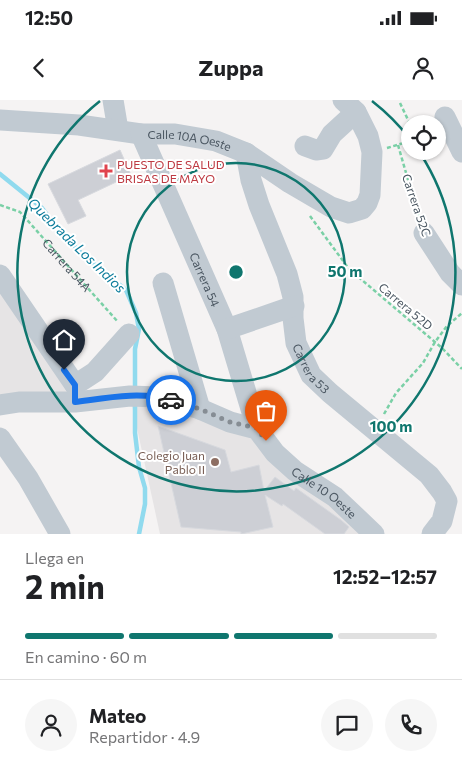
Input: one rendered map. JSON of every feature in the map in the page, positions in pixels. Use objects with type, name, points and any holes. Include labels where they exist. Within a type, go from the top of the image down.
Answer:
[{"type":"street","points":[[113,100],[118,130]]},
{"type":"street","points":[[305,146],[316,150],[323,149],[349,106],[368,136],[372,152]]},
{"type":"street","points":[[446,119],[462,152]]},
{"type":"street","name":"Calle 10A Oeste","points":[[0,120],[79,125],[141,134],[175,134],[216,142],[246,152],[290,183],[331,207],[350,212],[362,209],[368,203],[372,152]]},
{"type":"street","name":"Carrera 54","points":[[141,134],[226,329],[257,428]]},
{"type":"street","name":"Carrera 53","points":[[246,152],[256,197],[287,274],[294,297],[293,318],[296,343],[311,375],[429,475],[442,492],[447,501],[442,521],[432,534]]},
{"type":"street","name":"Carrera 52C","points":[[424,233],[450,273],[462,286]]},
{"type":"street","points":[[0,274],[75,393]]},
{"type":"street","points":[[163,283],[200,409]]},
{"type":"street","points":[[226,329],[294,306]]},
{"type":"street","points":[[75,393],[129,334]]},
{"type":"street","points":[[0,405],[75,393],[158,397],[200,409],[230,422],[257,428]]},
{"type":"street","name":"Calle 10 Oeste","points":[[257,428],[275,453],[295,471],[335,497],[374,534]]},
{"type":"street","points":[[0,438],[28,478],[60,534]]},
{"type":"path","points":[[400,102],[406,115]]},
{"type":"path","points":[[372,152],[401,144]]},
{"type":"path","name":"Carrera 52C","points":[[398,145],[424,233]]},
{"type":"path","name":"Carrera 54A","points":[[0,205],[20,212],[129,334]]},
{"type":"path","name":"Carrera 52D","points":[[306,212],[349,269],[435,342],[462,369]]},
{"type":"path","points":[[375,431],[396,393],[423,363],[447,326],[462,312]]},
{"type":"shaded area","points":[[0,276],[75,402],[0,405]]},
{"type":"shaded area","name":"Colegio Juan Pablo II","points":[[130,396],[230,422],[374,534],[160,534]]},
{"type":"building","points":[[120,150],[131,175],[78,200],[86,216],[68,224],[48,184]]},
{"type":"building","points":[[158,426],[225,450],[231,472],[259,465],[264,491],[275,477],[294,491],[296,488],[349,527],[344,534],[325,534],[283,504],[282,506],[265,495],[273,527],[241,534],[241,532],[181,527]]},
{"type":"waterway","name":"Quebrada Los Indios","points":[[0,174],[42,208],[58,229],[84,256],[126,290],[136,313],[139,329],[135,349],[135,391]]},
{"type":"waterway","name":"Quebrada Los Indios","points":[[135,402],[135,433],[139,467],[145,488],[145,504],[139,534]]},
{"type":"way so far","points":[[171,400],[200,409],[230,422],[257,428],[266,441]]},
{"type":"place","name":"PUESTO DE SALUD BRISAS DE MAYO","points":[[106,171]]},
{"type":"place","name":"Colegio Juan Pablo II","points":[[215,462]]},
{"type":"route","points":[[64,370],[75,385],[75,402],[136,396],[158,397],[171,400]]}]
